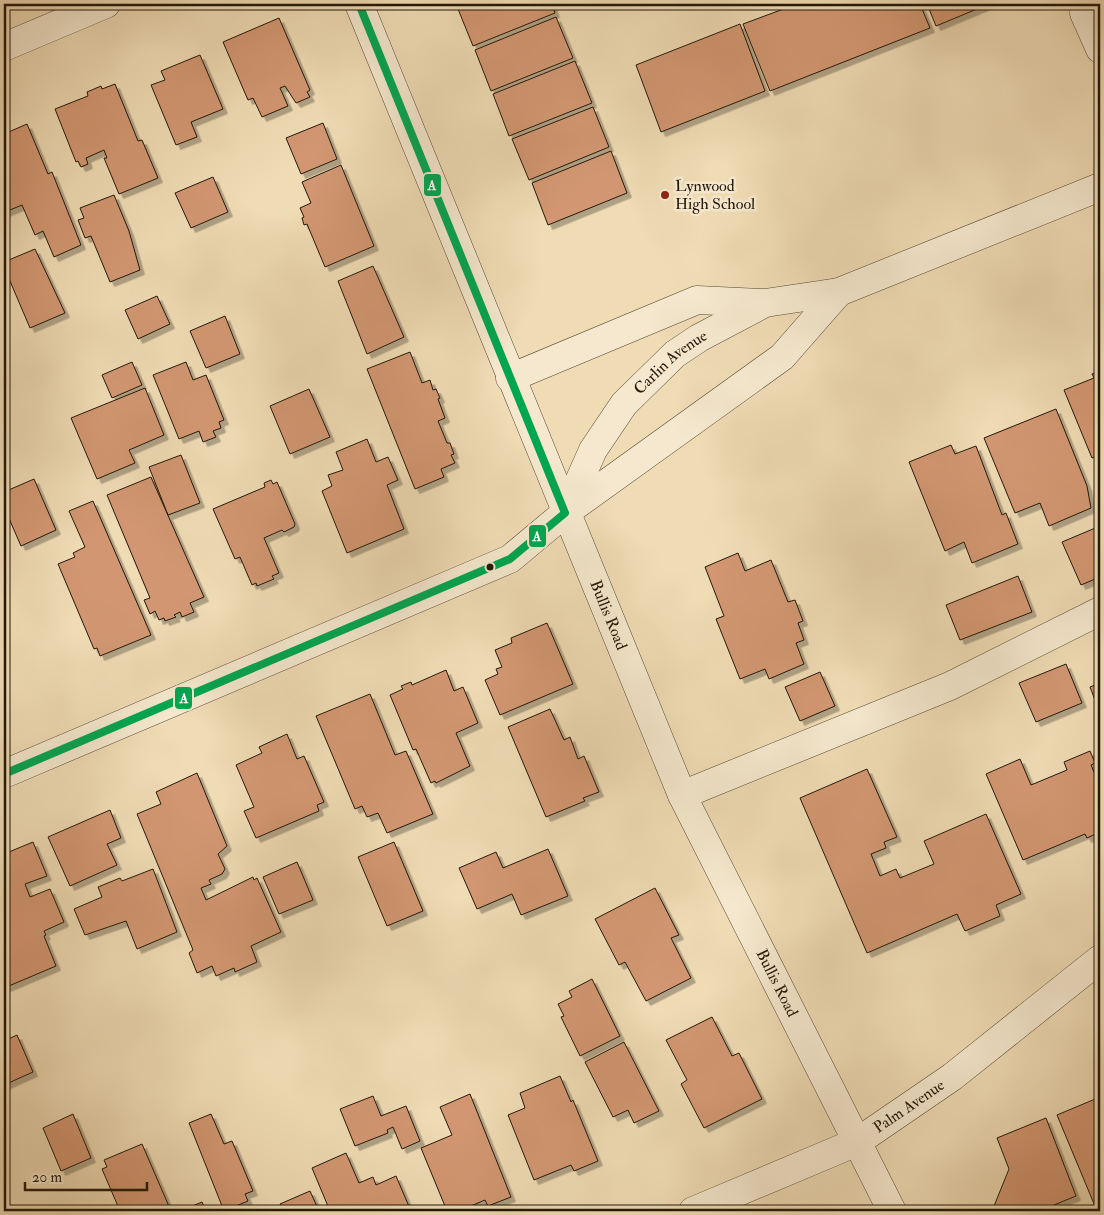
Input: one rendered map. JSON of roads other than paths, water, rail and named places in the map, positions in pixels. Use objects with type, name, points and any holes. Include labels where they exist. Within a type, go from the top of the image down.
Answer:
[{"type":"street","points":[[4,47],[106,4]]},
{"type":"street","name":"Bullis Road","points":[[359,4],[565,513],[682,795],[892,1211]]},
{"type":"street","points":[[1084,13],[1100,49]]},
{"type":"street","name":"Carlin Avenue","points":[[565,513],[593,450],[624,404],[683,349],[725,322],[765,303],[838,292],[1100,187]]},
{"type":"street","name":"Carlin Avenue","points":[[4,774],[510,559],[565,513],[782,357],[838,292]]},
{"type":"street","points":[[510,378],[696,300],[765,303]]},
{"type":"street","points":[[682,795],[950,686],[1100,611]]},
{"type":"street","name":"Palm Avenue","points":[[693,1211],[857,1142],[952,1076],[1100,959]]},
{"type":"place","name":"Lynwood High School","points":[[665,195]]}]
